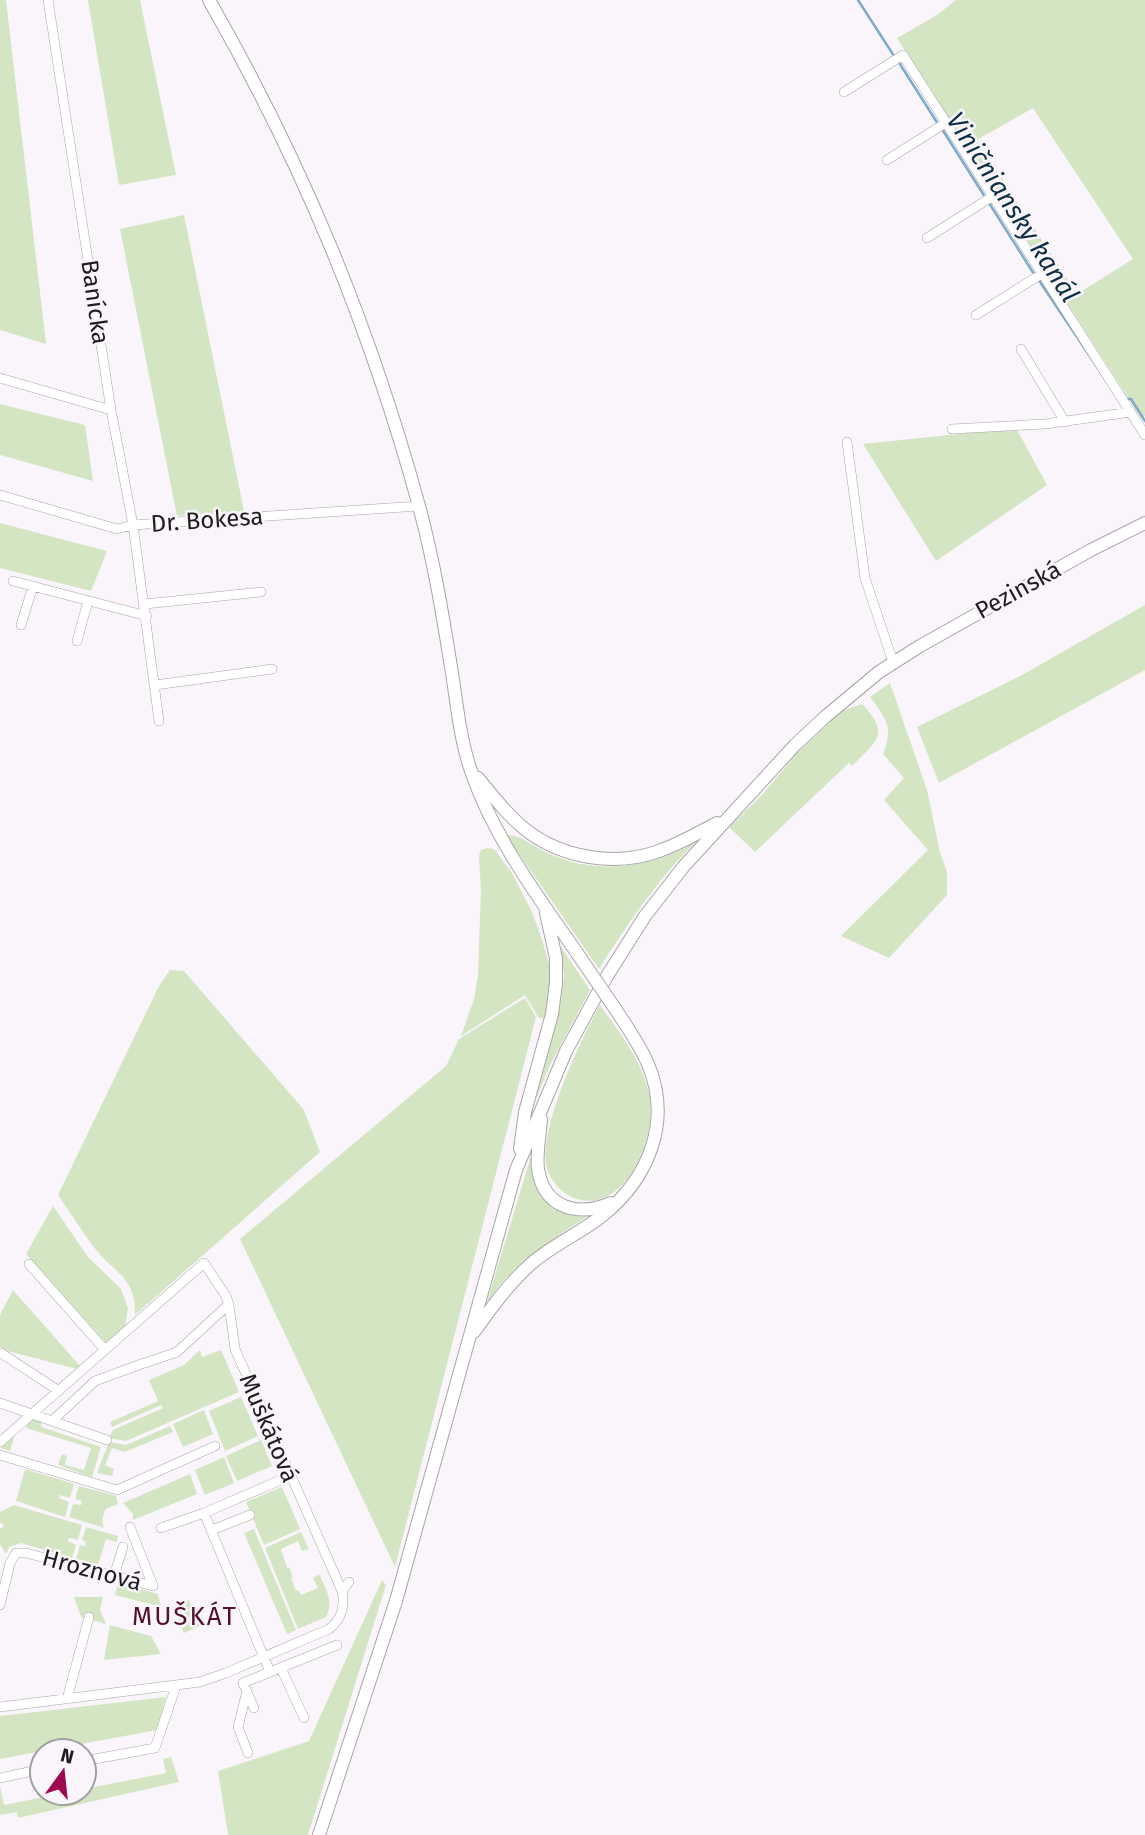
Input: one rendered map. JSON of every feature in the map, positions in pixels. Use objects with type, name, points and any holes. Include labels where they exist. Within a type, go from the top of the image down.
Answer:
[{"type":"main road","points":[[209,0],[259,91],[320,218],[376,361],[419,506],[471,770],[502,842],[615,1010],[649,1065],[656,1091],[659,1110],[656,1135],[650,1156],[639,1177],[603,1215],[551,1249],[523,1272],[502,1294],[470,1338]]},
{"type":"main road","name":"Pezinská","points":[[516,1170],[542,1105],[589,1006],[634,934],[666,888],[795,745],[893,662],[996,601],[1145,523]]},
{"type":"main road","points":[[471,770],[505,810],[527,830],[549,845],[585,856],[614,859],[656,852],[727,818]]},
{"type":"main road","points":[[319,1835],[396,1601],[516,1170],[525,1112],[552,1014],[556,983],[556,958],[545,906]]},
{"type":"main road","points":[[542,1105],[538,1172],[548,1192],[563,1206],[579,1211],[601,1207],[623,1195]]},
{"type":"street","name":"Banícka","points":[[48,0],[111,410],[133,525],[159,721]]},
{"type":"street","points":[[844,92],[903,55],[1145,435]]},
{"type":"street","points":[[887,160],[947,122]]},
{"type":"street","points":[[927,238],[993,195]]},
{"type":"street","points":[[976,314],[1043,274]]},
{"type":"street","points":[[1021,349],[1065,422]]},
{"type":"street","points":[[0,378],[111,410]]},
{"type":"street","points":[[952,429],[1045,424],[1131,412]]},
{"type":"street","points":[[847,442],[865,578],[893,662]]},
{"type":"street","name":"Dr. Bokesa","points":[[0,495],[117,529],[133,525],[419,506]]},
{"type":"street","points":[[13,581],[147,616]]},
{"type":"street","points":[[21,625],[33,586]]},
{"type":"street","points":[[145,604],[261,592]]},
{"type":"street","points":[[77,641],[88,601]]},
{"type":"street","points":[[155,685],[272,669]]},
{"type":"street","name":"Muškátová","points":[[105,1350],[204,1263],[229,1304],[235,1349],[342,1591]]},
{"type":"street","points":[[0,1442],[105,1350],[29,1264]]},
{"type":"street","points":[[52,1421],[95,1381],[177,1352],[229,1304]]},
{"type":"street","points":[[1,1353],[59,1391]]},
{"type":"street","points":[[0,1404],[107,1440]]},
{"type":"street","points":[[0,1455],[117,1490],[215,1446]]},
{"type":"street","points":[[161,1528],[204,1513],[290,1476]]},
{"type":"street","points":[[204,1513],[270,1672]]},
{"type":"street","points":[[212,1530],[250,1515]]},
{"type":"street","name":"Hroznová","points":[[1,1594],[10,1563],[16,1553],[26,1553],[153,1586],[130,1527]]},
{"type":"street","points":[[114,1576],[123,1547]]},
{"type":"street","points":[[0,1707],[209,1680],[329,1629],[337,1623],[342,1614],[342,1591],[349,1582]]},
{"type":"street","points":[[0,1605],[1,1594]]},
{"type":"street","points":[[67,1699],[89,1616]]},
{"type":"street","points":[[254,1708],[243,1683],[338,1645]]},
{"type":"street","points":[[281,1668],[303,1718]]},
{"type":"street","points":[[98,1759],[155,1748],[176,1686]]},
{"type":"street","points":[[247,1691],[238,1727],[248,1753]]},
{"type":"street","points":[[0,1777],[28,1772]]},
{"type":"green space","points":[[0,0],[6,0],[46,344],[0,330]]},
{"type":"green space","points":[[88,0],[140,0],[176,175],[119,185]]},
{"type":"green space","points":[[956,0],[1145,0],[1145,416],[1141,418],[897,38],[937,15]],"holes":[[[1033,108],[1133,259],[1077,294],[977,140]]]},
{"type":"green space","points":[[184,215],[244,511],[177,516],[120,229]]},
{"type":"green space","points":[[0,404],[85,425],[93,481],[0,455]]},
{"type":"green space","points":[[1016,428],[1047,485],[936,561],[863,444]]},
{"type":"green space","points":[[0,523],[107,551],[91,591],[0,568]]},
{"type":"green space","points":[[1145,605],[1145,670],[939,783],[917,727],[1022,675]]},
{"type":"green space","points":[[890,683],[927,790],[947,872],[947,895],[889,958],[841,936],[928,850],[884,800],[904,778],[883,754],[888,736],[887,723],[870,697]]},
{"type":"green space","points":[[862,704],[876,723],[878,730],[874,743],[852,766],[849,763],[755,852],[729,827],[760,797],[798,752],[842,711]]},
{"type":"green space","points":[[506,835],[518,837],[568,861],[606,866],[644,862],[680,850],[697,841],[656,886],[599,969]]},
{"type":"green space","points":[[494,849],[512,873],[532,912],[542,940],[551,970],[545,1019],[538,1017],[525,995],[461,1036],[474,999],[478,975],[481,890],[479,856],[481,850]]},
{"type":"green space","points":[[561,947],[590,990],[551,1063],[529,1116],[560,1008],[564,976]]},
{"type":"green space","points":[[170,970],[184,971],[304,1110],[320,1152],[135,1315],[128,1283],[93,1246],[58,1195],[159,986]]},
{"type":"green space","points":[[525,998],[536,1017],[395,1567],[240,1239],[446,1066],[459,1039]]},
{"type":"green space","points":[[600,1005],[641,1069],[649,1093],[649,1128],[636,1166],[624,1182],[611,1194],[595,1200],[577,1199],[568,1195],[550,1176],[545,1155],[562,1087]]},
{"type":"green space","points":[[534,1146],[533,1176],[542,1196],[562,1212],[587,1217],[518,1266],[486,1305]]},
{"type":"green space","points":[[53,1206],[88,1257],[121,1289],[128,1308],[125,1327],[106,1343],[26,1254]]},
{"type":"green space","points":[[13,1290],[80,1366],[77,1369],[0,1349],[0,1315]]},
{"type":"green space","points":[[200,1350],[202,1357],[221,1350],[239,1392],[126,1441],[109,1438],[113,1430],[163,1408],[161,1405],[112,1427],[110,1422],[158,1401],[149,1380],[184,1365]]},
{"type":"green space","points":[[241,1397],[258,1436],[225,1451],[209,1411]]},
{"type":"green space","points":[[204,1410],[213,1434],[183,1447],[173,1424]]},
{"type":"green space","points":[[30,1418],[42,1422],[41,1427],[101,1447],[92,1477],[58,1465],[62,1454],[67,1456],[65,1465],[84,1470],[91,1448],[26,1428],[27,1425],[17,1433],[29,1423]]},
{"type":"green space","points":[[170,1426],[173,1432],[125,1452],[112,1448],[105,1465],[114,1469],[112,1476],[97,1473],[109,1442],[126,1445]]},
{"type":"green space","points":[[15,1435],[10,1451],[0,1448]]},
{"type":"green space","points":[[261,1440],[272,1466],[237,1481],[226,1456]]},
{"type":"green space","points":[[224,1457],[234,1483],[205,1495],[195,1470]]},
{"type":"green space","points":[[25,1469],[74,1484],[70,1498],[60,1495],[59,1498],[69,1502],[65,1517],[16,1501]]},
{"type":"green space","points":[[190,1474],[197,1494],[133,1520],[133,1514],[123,1503]]},
{"type":"green space","points":[[79,1486],[116,1496],[118,1504],[106,1509],[104,1513],[104,1528],[69,1517],[73,1504],[81,1505],[82,1501],[75,1499]]},
{"type":"green space","points":[[282,1487],[300,1529],[264,1545],[246,1502]]},
{"type":"green space","points":[[14,1505],[82,1525],[78,1540],[69,1538],[68,1541],[76,1545],[72,1558],[21,1543],[9,1547],[6,1554],[0,1544],[0,1528],[4,1524],[0,1523],[0,1512]]},
{"type":"green space","points":[[86,1527],[118,1536],[117,1542],[106,1539],[98,1565],[76,1559],[80,1545],[85,1546],[86,1542],[82,1540]]},
{"type":"green space","points":[[254,1529],[296,1630],[287,1634],[244,1533]]},
{"type":"green space","points":[[301,1532],[309,1549],[302,1551],[298,1541],[281,1549],[287,1568],[289,1567],[293,1577],[291,1578],[296,1591],[301,1595],[318,1588],[313,1578],[319,1574],[328,1595],[329,1606],[326,1617],[298,1629],[265,1548]]},
{"type":"green space","points":[[382,1580],[386,1585],[308,1835],[228,1835],[218,1771],[309,1741]]},
{"type":"green space","points":[[118,1582],[158,1594],[161,1607],[115,1595]]},
{"type":"green space","points":[[74,1597],[103,1597],[100,1610],[106,1624],[81,1617]]},
{"type":"green space","points":[[189,1600],[200,1626],[184,1633],[173,1607]]},
{"type":"green space","points":[[110,1625],[151,1636],[161,1654],[104,1660]]},
{"type":"green space","points":[[166,1697],[157,1730],[98,1741],[98,1737],[28,1737],[28,1754],[0,1759],[0,1716]]},
{"type":"green space","points":[[171,1757],[179,1782],[98,1800],[98,1786],[166,1773],[163,1759]]},
{"type":"green space","points":[[0,1786],[4,1805],[28,1800],[28,1807],[67,1807],[18,1818],[17,1812],[0,1815]]},
{"type":"waterway","name":"Viničniansky kanál","points":[[858,0],[894,56]]},
{"type":"waterway","name":"Viničniansky kanál","points":[[898,61],[938,124]]},
{"type":"waterway","name":"Viničniansky kanál","points":[[942,129],[985,197]]},
{"type":"waterway","name":"Viničniansky kanál","points":[[989,203],[1034,274]]},
{"type":"waterway","name":"Viničniansky kanál","points":[[1038,279],[1118,398]]},
{"type":"waterway","name":"Viničniansky kanál","points":[[1124,399],[1131,399],[1145,421]]},
{"type":"district","name":"MUŠKÁT","points":[[185,1616]]}]
